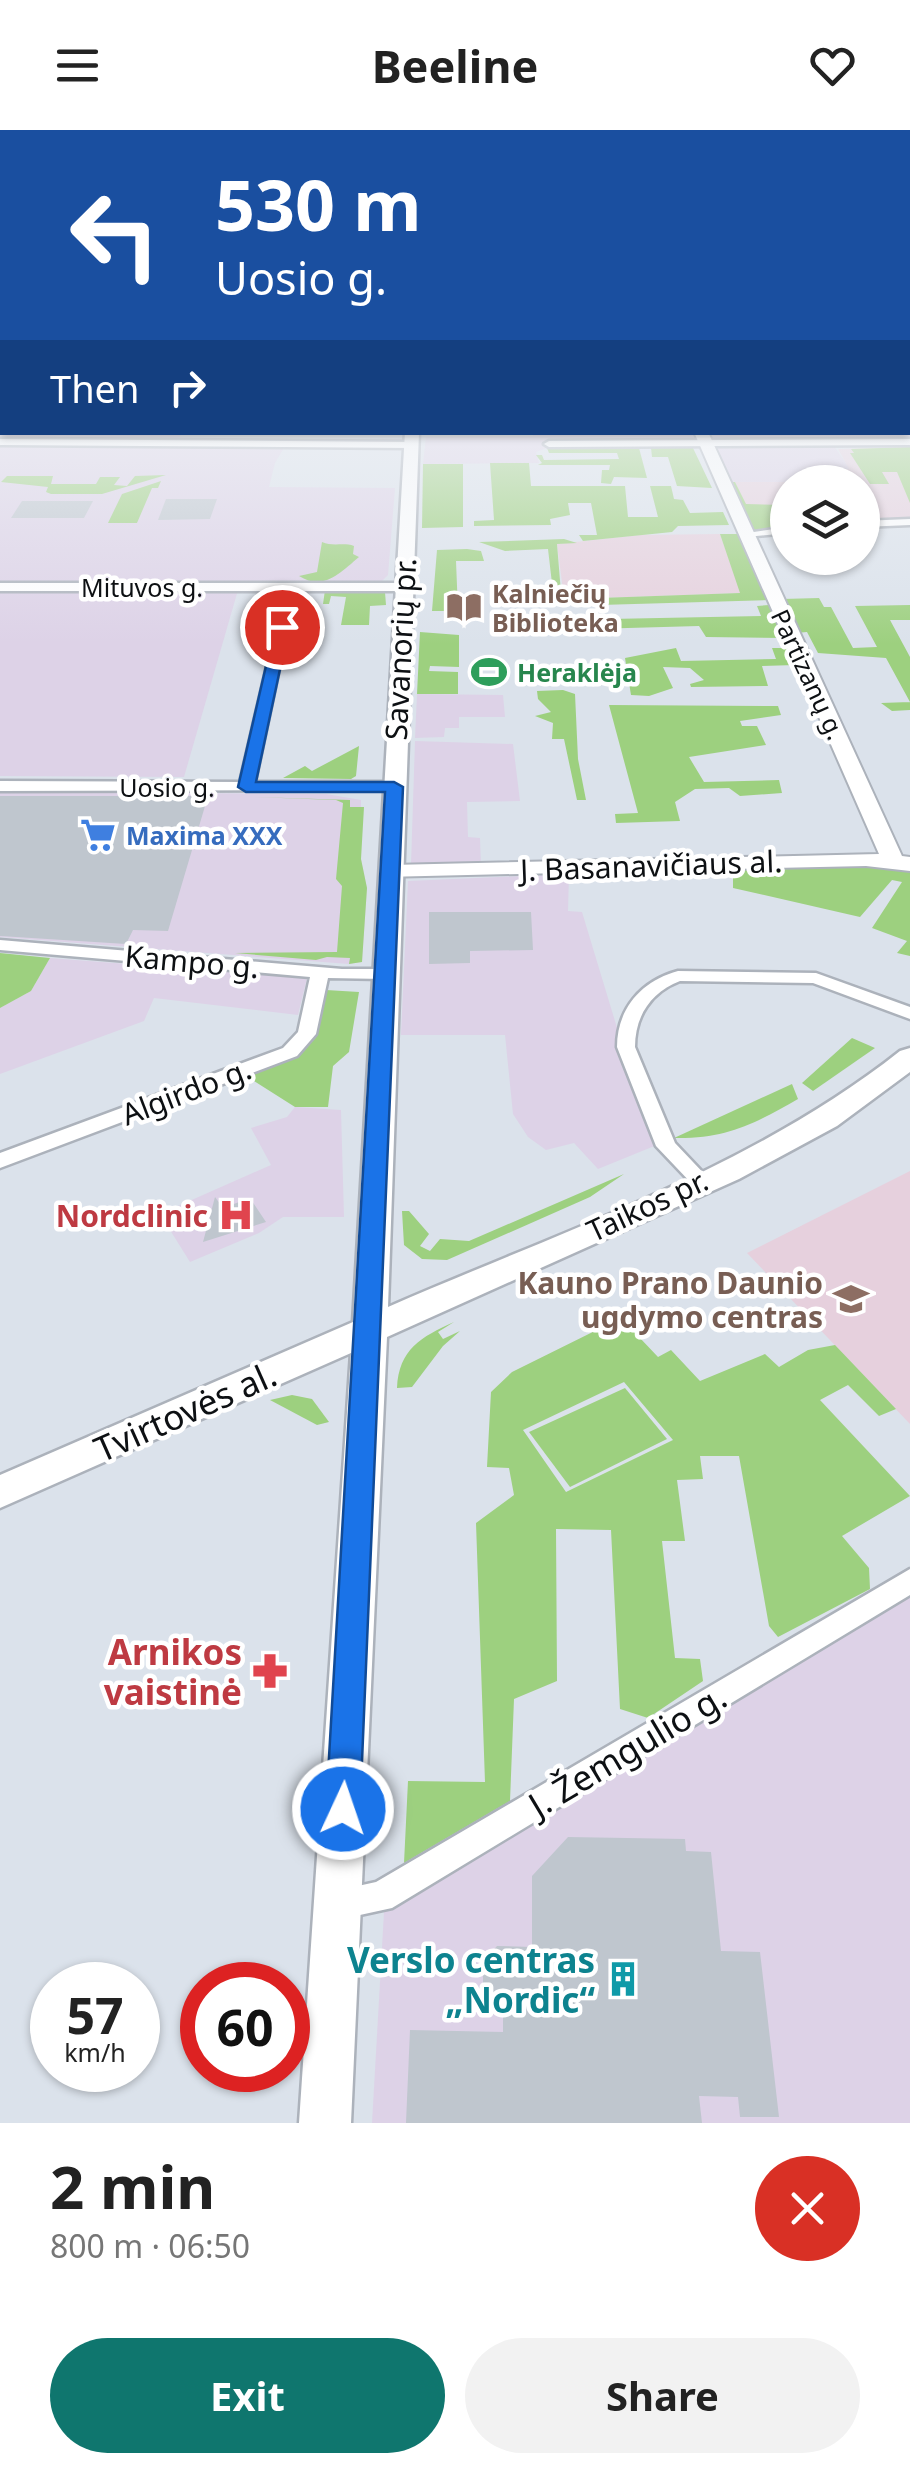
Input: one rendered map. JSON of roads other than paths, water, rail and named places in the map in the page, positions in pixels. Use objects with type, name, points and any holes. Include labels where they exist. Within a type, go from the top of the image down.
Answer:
[{"type":"main road","name":"Savanorių pr.","points":[[325,2123],[370,1329],[410,458]]},
{"type":"main road","name":"Taikos pr.","points":[[370,1329],[701,1180],[830,1115],[910,1057]]},
{"type":"main road","name":"Tvirtovės al.","points":[[0,1492],[370,1329]]},
{"type":"street","name":"Partizanų g.","points":[[713,458],[902,862]]},
{"type":"street","points":[[880,523],[910,522]]},
{"type":"street","points":[[746,534],[770,532]]},
{"type":"street","name":"Mituvos g.","points":[[0,587],[404,587]]},
{"type":"street","points":[[246,787],[282,627]]},
{"type":"street","name":"Uosio g.","points":[[0,786],[394,787]]},
{"type":"street","name":"J. Basanavičiaus al.","points":[[391,872],[902,862]]},
{"type":"street","name":"Kampo g.","points":[[0,945],[385,974]]},
{"type":"street","name":"Algirdo g.","points":[[0,1161],[290,1052],[307,1034],[320,972]]},
{"type":"street","points":[[701,1180],[666,1146],[626,1047],[629,1020],[648,993],[678,976],[800,976],[816,978],[910,1013]]},
{"type":"street","name":"J. Žemgulio g.","points":[[338,1904],[381,1897],[910,1581]]},
{"type":"place","name":"Kalniečių Biblioteka","points":[[464,607]]},
{"type":"place","name":"Heraklėja","points":[[489,672]]},
{"type":"place","name":"Maxima XXX","points":[[98,835]]},
{"type":"place","name":"Nordclinic","points":[[236,1215]]},
{"type":"place","name":"Kauno Prano Daunio ugdymo centras","points":[[851,1299]]},
{"type":"place","name":"Arnikos vaistinė","points":[[270,1671]]},
{"type":"place","name":"Verslo centras „Nordic“","points":[[623,1979]]}]
